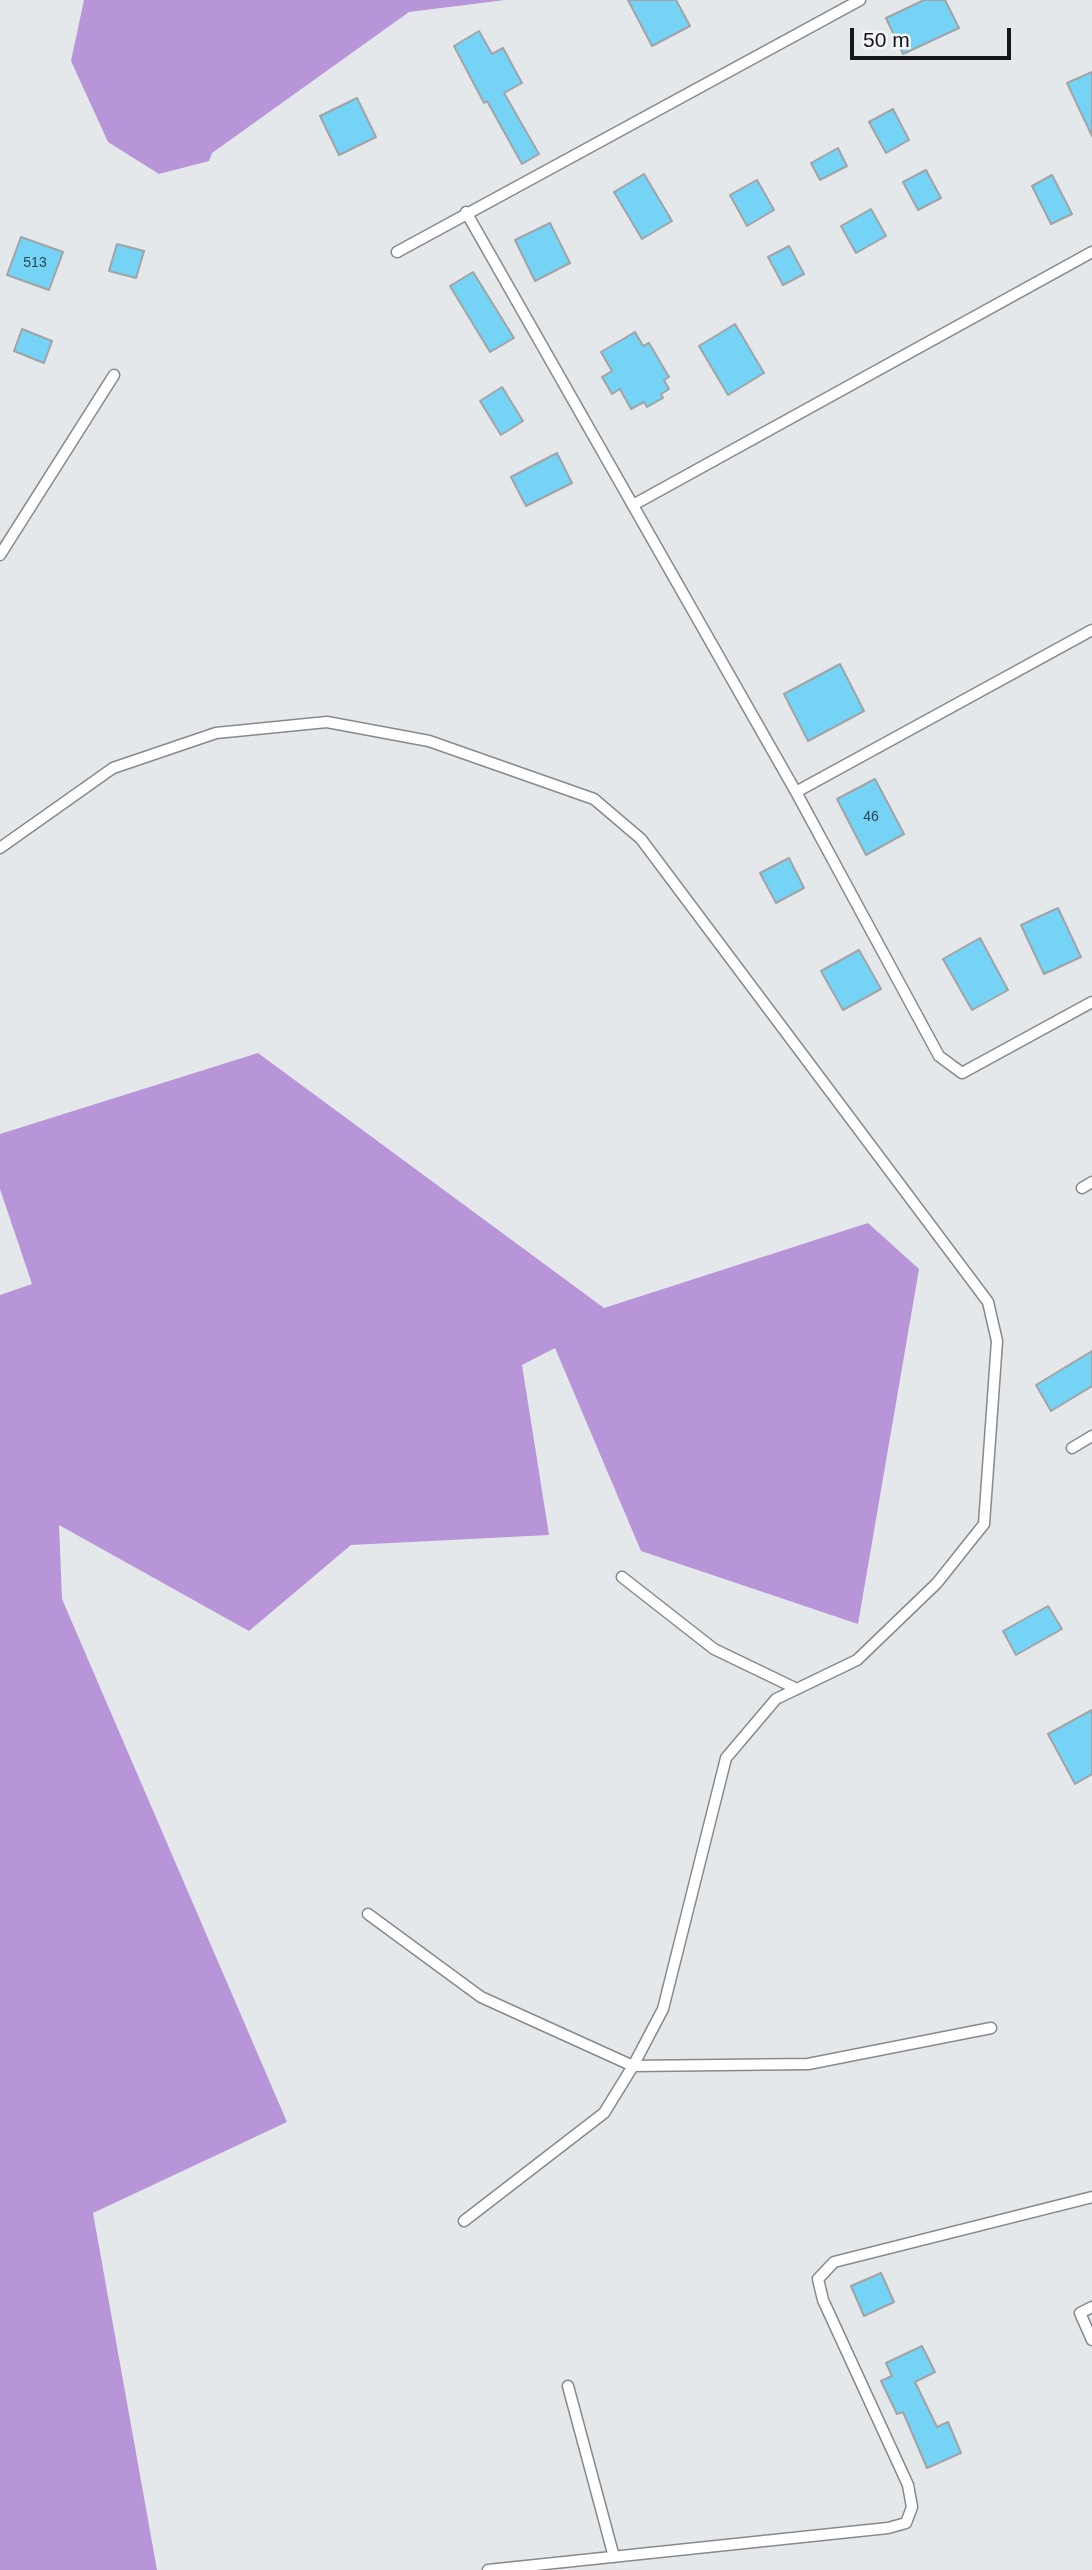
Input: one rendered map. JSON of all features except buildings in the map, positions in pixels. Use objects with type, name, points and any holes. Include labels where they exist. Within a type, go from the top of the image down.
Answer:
[{"type":"lane","points":[[397,252],[466,212],[860,0]]},
{"type":"lane","points":[[466,212],[796,792],[939,1056],[962,1073],[1092,1002]]},
{"type":"lane","points":[[634,505],[1092,252]]},
{"type":"lane","points":[[0,555],[114,375]]},
{"type":"lane","points":[[796,792],[1092,630]]},
{"type":"lane","points":[[0,848],[113,768],[216,733],[327,722],[429,741],[594,799],[641,839],[988,1302],[997,1341],[984,1524],[937,1583],[857,1660],[776,1699],[726,1758],[663,2009],[633,2066],[604,2113],[464,2221]]},
{"type":"lane","points":[[1082,1188],[1092,1182]]},
{"type":"lane","points":[[1072,1448],[1092,1436]]},
{"type":"lane","points":[[622,1577],[713,1649],[797,1689]]},
{"type":"lane","points":[[368,1914],[481,1997],[633,2066],[808,2064],[990,2028]]},
{"type":"lane","points":[[488,2570],[888,2528],[906,2523],[912,2507],[908,2485],[823,2300],[818,2279],[834,2262],[1092,2197]]},
{"type":"lane","points":[[1092,2307],[1080,2312],[1092,2340]]},
{"type":"lane","points":[[568,2386],[614,2557]]},
{"type":"shaded area","points":[[84,0],[505,0],[409,12],[212,153],[209,161],[159,174],[108,142],[71,61]]},
{"type":"shaded area","points":[[258,1053],[604,1308],[868,1223],[919,1269],[858,1624],[641,1551],[555,1348],[522,1365],[549,1535],[351,1545],[249,1631],[59,1525],[62,1599],[287,2122],[93,2213],[157,2570],[0,2570],[0,1295],[32,1284],[0,1189],[0,1134]]}]
